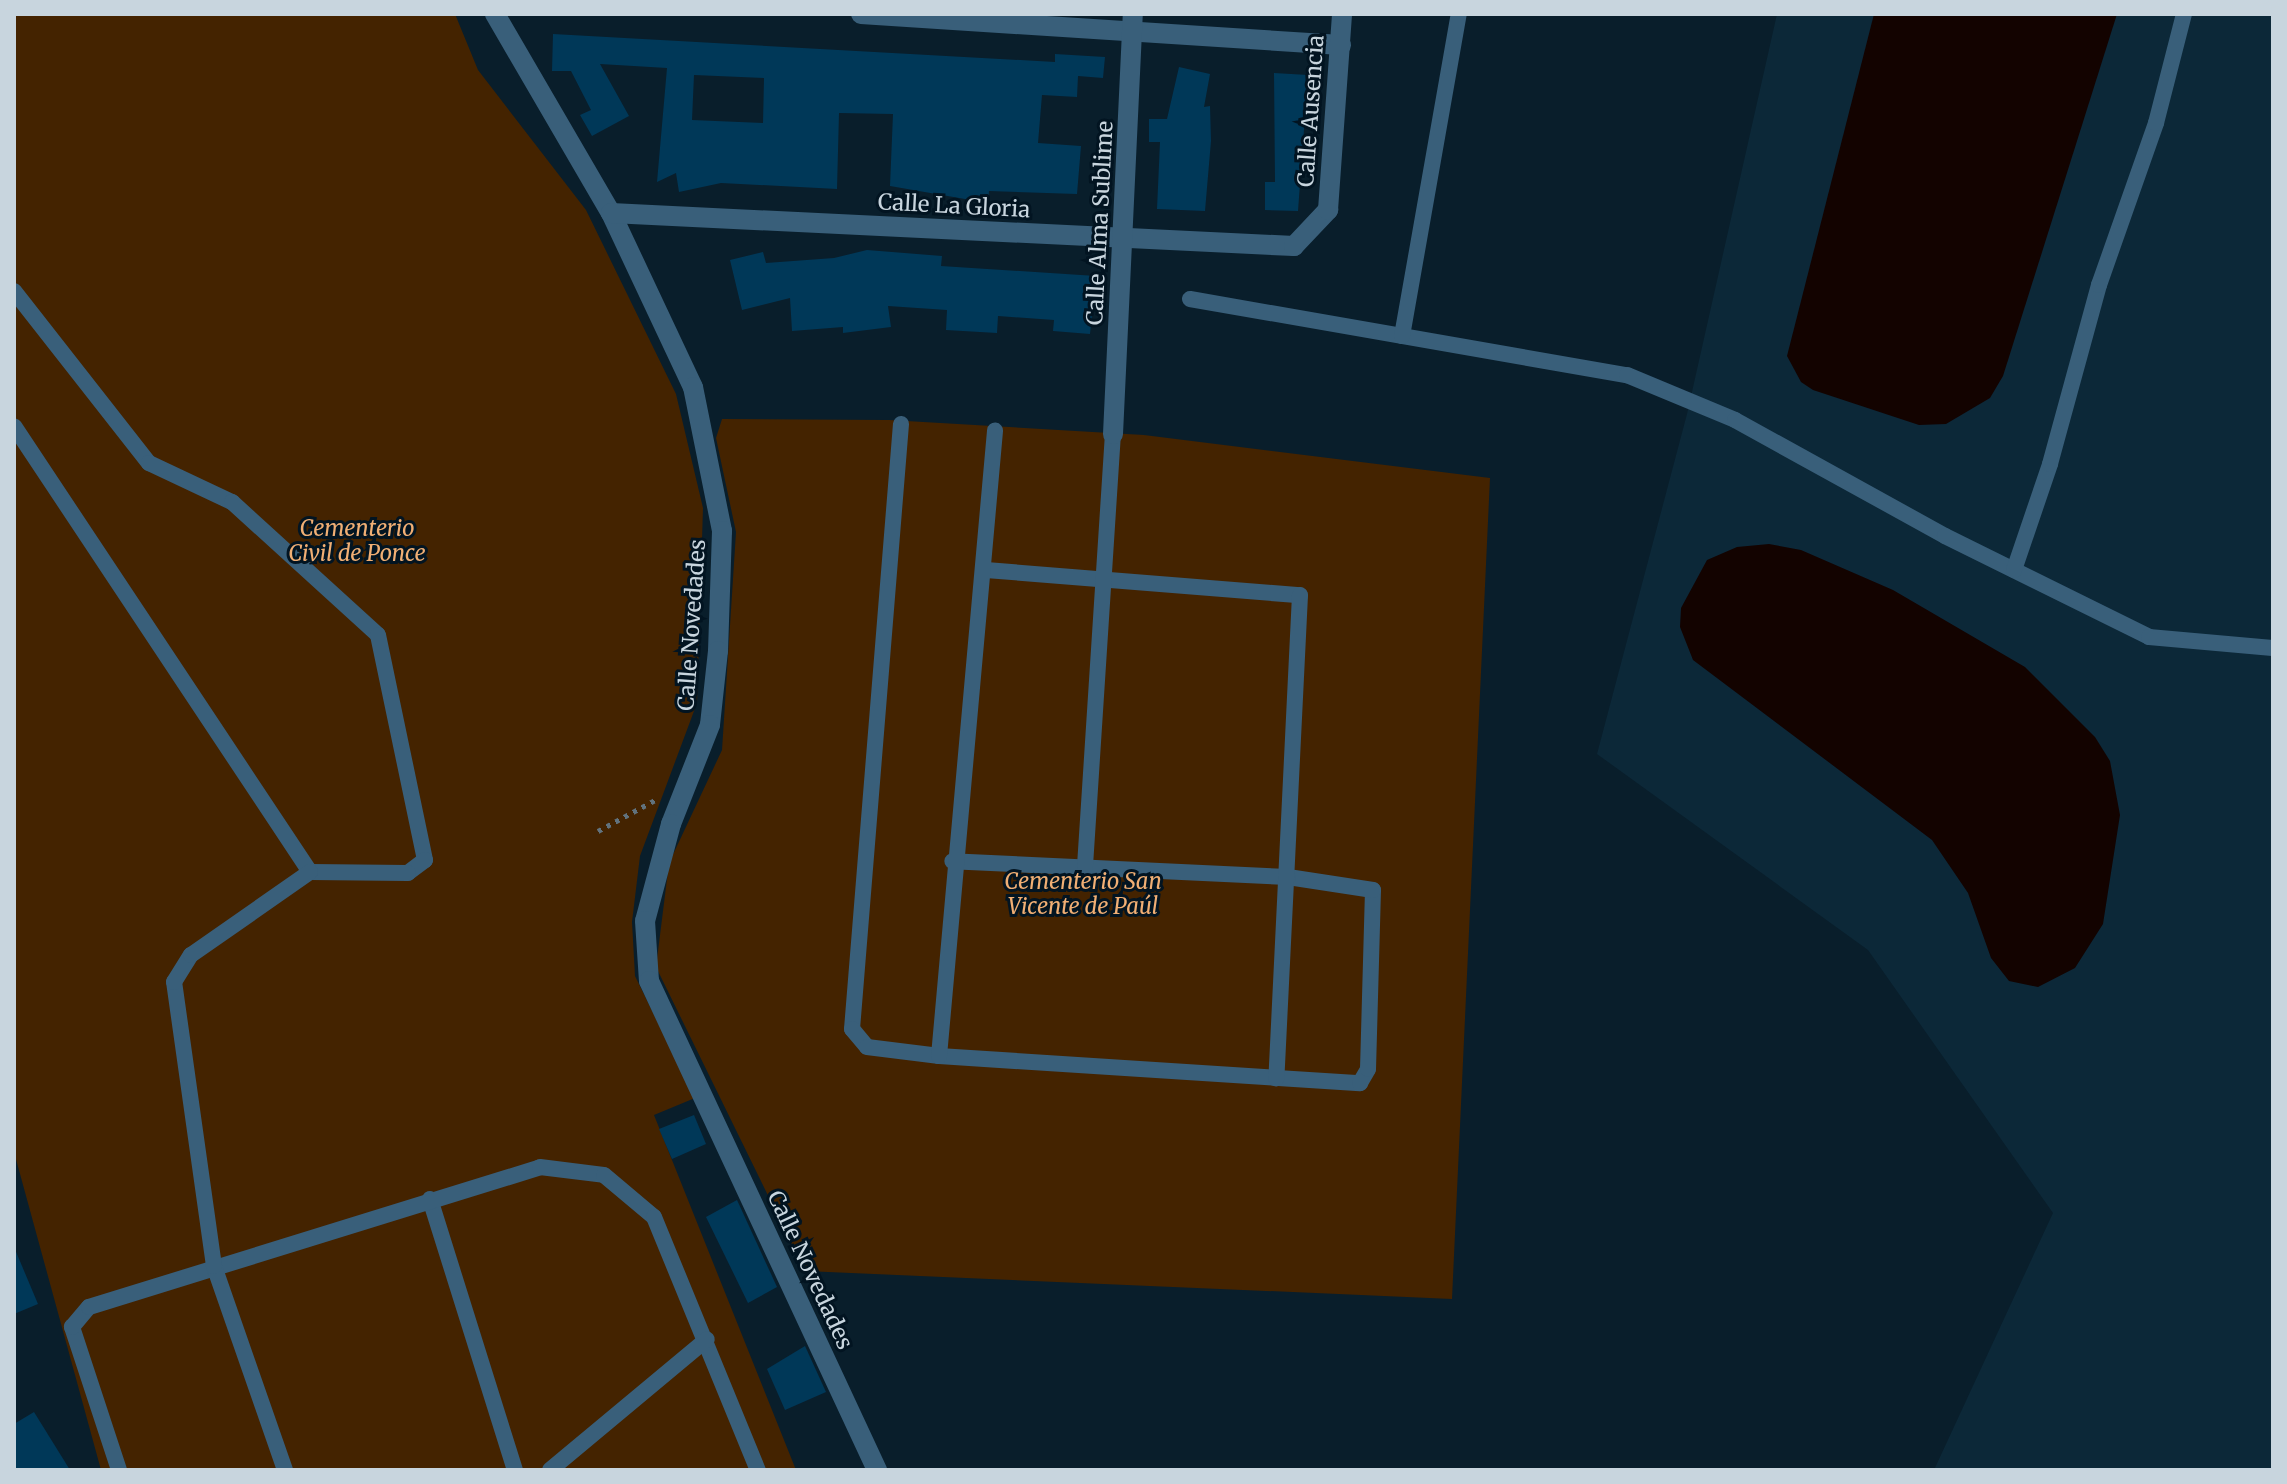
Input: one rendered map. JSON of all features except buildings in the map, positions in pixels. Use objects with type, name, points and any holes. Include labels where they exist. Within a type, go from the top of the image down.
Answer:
[{"type":"street","name":"Calle Novedades","points":[[495,14],[611,213],[693,387],[722,531],[710,725],[682,791],[645,921],[649,981],[877,1470]]},
{"type":"street","points":[[861,14],[1133,23],[1341,45]]},
{"type":"street","name":"Calle Ausencia","points":[[1294,246],[1328,210],[1342,14]]},
{"type":"street","name":"Calle Alma Sublime","points":[[1113,434],[1125,238],[1133,23]]},
{"type":"street","name":"Calle La Gloria","points":[[611,213],[1294,246]]},
{"type":"lane","points":[[1402,336],[1459,14]]},
{"type":"lane","points":[[2014,570],[2050,464],[2099,285],[2156,123],[2184,14]]},
{"type":"lane","points":[[14,291],[149,463],[232,502],[378,635],[425,860],[408,873],[310,872],[191,955],[174,982],[214,1266],[285,1470]]},
{"type":"lane","points":[[1190,299],[1627,375],[1735,420],[2014,570],[2149,637],[2273,648]]},
{"type":"lane","points":[[901,424],[852,1029],[867,1047],[939,1056],[1360,1083],[1368,1069],[1373,890],[1288,877],[952,861]]},
{"type":"lane","points":[[14,426],[310,872]]},
{"type":"lane","points":[[939,1056],[952,861],[986,570],[995,431]]},
{"type":"lane","points":[[1085,866],[1107,577],[1113,434]]},
{"type":"lane","points":[[986,570],[1107,577],[1300,595],[1276,1078]]},
{"type":"lane","points":[[119,1470],[72,1327],[89,1307],[540,1167],[604,1175],[654,1217],[707,1339],[758,1470]]},
{"type":"lane","points":[[430,1199],[515,1470]]},
{"type":"lane","points":[[550,1470],[707,1339]]},
{"type":"path","points":[[598,831],[682,791]]},
{"type":"shaded area","points":[[1777,14],[2273,14],[2273,1470],[1934,1470],[2053,1213],[1868,950],[1597,754],[1687,414]]},
{"type":"shaded area","points":[[1874,14],[2117,14],[2003,376],[1990,398],[1946,424],[1919,425],[1813,390],[1801,382],[1787,356]]},
{"type":"shaded area","points":[[1769,544],[1801,550],[1893,590],[2025,667],[2095,737],[2110,761],[2120,815],[2103,924],[2075,968],[2038,987],[2009,981],[1991,958],[1968,893],[1932,840],[1693,660],[1680,627],[1681,608],[1707,560],[1737,547]]},
{"type":"green space","name":"Cementerio Civil de Ponce","points":[[14,14],[455,14],[478,70],[586,210],[676,394],[703,508],[697,703],[640,856],[632,922],[635,976],[695,1098],[654,1115],[796,1470],[101,1470],[14,1152]]},
{"type":"green space","name":"Cementerio San Vicente de Paúl","points":[[722,419],[889,420],[1144,435],[1490,478],[1452,1299],[805,1271],[656,967],[669,863],[722,750],[736,532],[716,438]]}]
